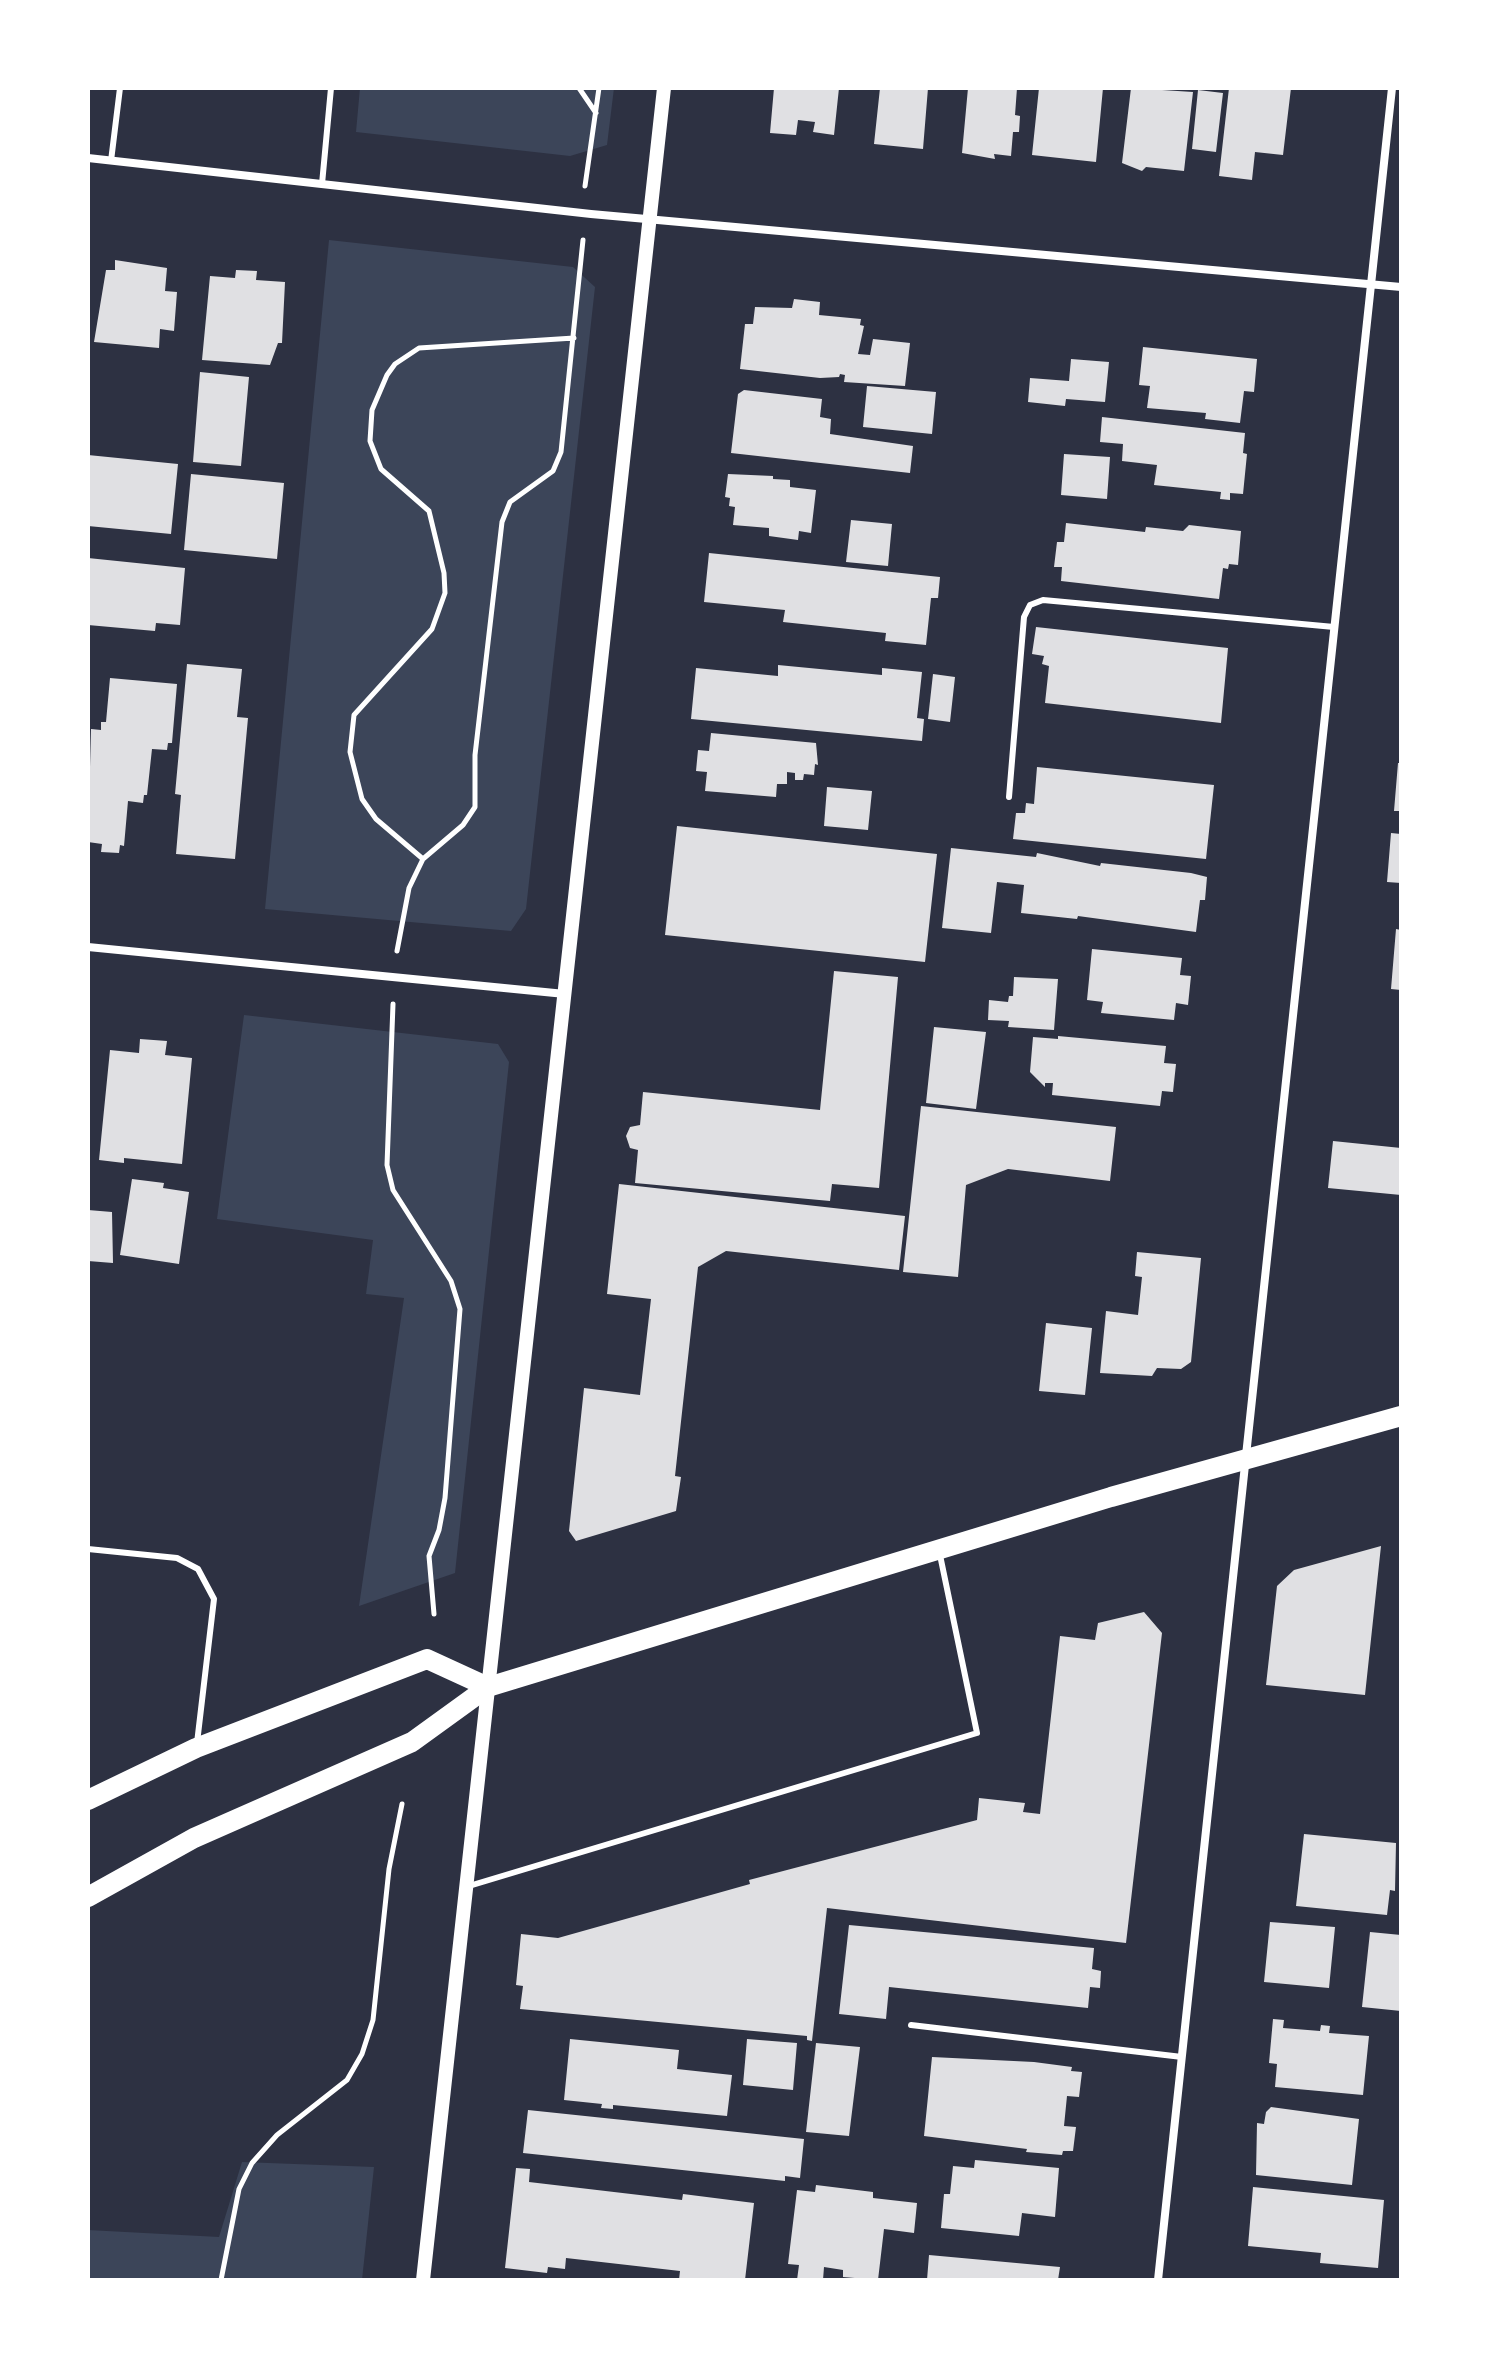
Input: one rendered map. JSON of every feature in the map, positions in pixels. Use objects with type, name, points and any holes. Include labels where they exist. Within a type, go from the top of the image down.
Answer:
[{"type":"main road","points":[[88,1897],[194,1838],[412,1742],[488,1687],[1246,1458],[1401,1416]]},
{"type":"main road","points":[[88,1800],[196,1748],[427,1659],[488,1687]]},
{"type":"street","points":[[423,2280],[664,88]]},
{"type":"street","points":[[1158,2280],[1392,88]]},
{"type":"street","points":[[88,158],[649,219],[1401,287]]},
{"type":"street","points":[[88,947],[565,994]]},
{"type":"lane","points":[[111,161],[120,88]]},
{"type":"lane","points":[[322,184],[331,88]]},
{"type":"lane","points":[[1009,797],[1024,617],[1030,605],[1043,600],[1334,627]]},
{"type":"lane","points":[[88,1549],[177,1558],[198,1569],[214,1599],[196,1748]]},
{"type":"lane","points":[[466,1887],[977,1733],[939,1551]]},
{"type":"lane","points":[[911,2025],[1182,2057]]},
{"type":"path","points":[[579,88],[596,113]]},
{"type":"path","points":[[587,167],[599,88]]},
{"type":"path","points":[[398,949],[409,888],[423,859],[463,825],[475,807],[475,755],[502,522],[510,502],[553,471],[561,452],[583,268]]},
{"type":"path","points":[[423,859],[376,819],[362,799],[350,752],[354,715],[426,637],[440,612],[445,593],[444,573],[429,511],[381,469],[374,455],[369,425],[375,401],[395,364],[419,348],[574,338]]},
{"type":"path","points":[[392,1013],[387,1165],[393,1190],[451,1281],[460,1309],[445,1498],[439,1530],[429,1556],[434,1614]]},
{"type":"path","points":[[221,2280],[239,2189],[252,2163],[277,2135],[328,2098],[347,2080],[362,2054],[373,2020],[389,1869],[402,1804]]},
{"type":"shaded area","points":[[360,88],[614,88],[607,145],[570,156],[356,132]]},
{"type":"shaded area","points":[[329,240],[573,267],[595,287],[526,909],[511,931],[265,909]]},
{"type":"shaded area","points":[[244,1015],[498,1044],[509,1062],[455,1573],[359,1606],[404,1298],[366,1294],[373,1240],[217,1219]]},
{"type":"shaded area","points":[[242,2162],[374,2167],[362,2280],[88,2280],[88,2230],[219,2237]]},
{"type":"building","points":[[774,88],[839,88],[834,135],[813,132],[815,122],[798,120],[796,135],[770,133]]},
{"type":"building","points":[[880,88],[928,88],[923,149],[874,144]]},
{"type":"building","points":[[968,88],[1017,88],[1015,115],[1020,116],[1019,132],[1013,132],[1011,156],[994,154],[995,159],[962,153]]},
{"type":"building","points":[[1039,88],[1103,88],[1096,162],[1032,155]]},
{"type":"building","points":[[1131,88],[1193,92],[1184,171],[1146,167],[1142,171],[1122,163]]},
{"type":"building","points":[[1229,88],[1291,88],[1283,155],[1255,152],[1252,180],[1219,176]]},
{"type":"building","points":[[1198,90],[1223,93],[1216,152],[1192,149]]},
{"type":"building","points":[[115,260],[167,268],[165,291],[177,292],[174,331],[160,329],[159,348],[94,342],[106,270],[115,270]]},
{"type":"building","points":[[236,270],[257,271],[256,280],[285,282],[282,343],[278,343],[270,365],[202,360],[210,276],[235,278]]},
{"type":"building","points":[[794,299],[820,302],[819,315],[861,319],[860,325],[864,326],[858,354],[870,355],[873,339],[910,343],[905,386],[844,382],[845,375],[840,374],[839,377],[820,378],[740,369],[745,324],[753,324],[755,307],[792,308]]},
{"type":"building","points":[[1143,347],[1257,359],[1254,392],[1244,391],[1240,423],[1205,419],[1206,413],[1147,408],[1150,386],[1139,385]]},
{"type":"building","points":[[1071,359],[1109,362],[1105,402],[1066,399],[1065,406],[1028,402],[1030,378],[1069,381]]},
{"type":"building","points":[[200,372],[249,377],[241,466],[193,462]]},
{"type":"building","points":[[867,386],[936,392],[932,434],[863,427]]},
{"type":"building","points":[[744,390],[822,399],[820,417],[831,419],[830,434],[913,446],[910,473],[731,453],[738,394]]},
{"type":"building","points":[[1102,417],[1245,433],[1243,453],[1247,454],[1243,494],[1230,493],[1230,500],[1220,499],[1221,492],[1154,485],[1157,465],[1122,461],[1123,444],[1100,442]]},
{"type":"building","points":[[1064,454],[1110,457],[1107,499],[1061,495]]},
{"type":"building","points":[[88,455],[178,464],[171,534],[88,526]]},
{"type":"building","points":[[191,474],[284,483],[277,559],[184,550]]},
{"type":"building","points":[[728,474],[773,476],[773,479],[790,480],[790,487],[816,490],[811,533],[799,531],[798,540],[769,536],[769,528],[733,525],[735,507],[729,506],[730,498],[725,497]]},
{"type":"building","points":[[851,520],[892,524],[888,566],[846,562]]},
{"type":"building","points":[[1066,523],[1145,532],[1146,527],[1183,531],[1189,525],[1241,531],[1238,565],[1229,564],[1228,569],[1223,568],[1219,599],[1061,581],[1062,567],[1054,567],[1057,542],[1064,542]]},
{"type":"building","points":[[709,553],[940,577],[938,598],[931,598],[926,645],[885,641],[886,633],[783,622],[785,610],[704,602]]},
{"type":"building","points":[[88,558],[185,568],[180,625],[156,623],[155,631],[88,625]]},
{"type":"building","points":[[1036,627],[1228,648],[1221,723],[1045,703],[1049,666],[1042,664],[1044,656],[1032,654]]},
{"type":"building","points":[[187,664],[242,669],[237,717],[248,718],[235,859],[176,854],[181,795],[175,794]]},
{"type":"building","points":[[778,665],[882,675],[882,668],[922,672],[917,718],[924,719],[922,741],[691,719],[696,668],[778,676]]},
{"type":"building","points":[[933,674],[955,677],[950,722],[928,719]]},
{"type":"building","points":[[110,678],[177,684],[172,743],[168,743],[167,750],[152,749],[147,795],[144,795],[143,803],[128,801],[124,846],[120,845],[119,853],[101,852],[102,844],[88,842],[91,729],[101,730],[101,722],[106,722]]},
{"type":"building","points":[[711,733],[816,743],[818,765],[815,764],[814,775],[804,774],[803,780],[795,780],[795,773],[787,772],[787,784],[777,784],[776,797],[705,791],[707,772],[696,771],[698,750],[709,751]]},
{"type":"building","points":[[1398,763],[1401,763],[1401,811],[1394,811]]},
{"type":"building","points":[[1037,767],[1214,785],[1206,859],[1013,839],[1016,813],[1025,813],[1026,803],[1034,804]]},
{"type":"building","points":[[827,787],[872,791],[868,830],[824,826]]},
{"type":"building","points":[[677,826],[937,854],[925,962],[665,935]]},
{"type":"building","points":[[1391,833],[1401,834],[1401,883],[1387,882]]},
{"type":"building","points":[[951,848],[1036,857],[1037,853],[1100,866],[1101,863],[1191,873],[1207,877],[1205,900],[1200,900],[1196,932],[1078,916],[1077,919],[1021,913],[1024,885],[997,882],[991,933],[942,928]]},
{"type":"building","points":[[1396,929],[1401,930],[1401,990],[1391,989]]},
{"type":"building","points":[[1092,949],[1182,958],[1180,975],[1191,976],[1188,1005],[1176,1003],[1174,1020],[1101,1013],[1103,1002],[1087,1000]]},
{"type":"building","points":[[834,971],[898,977],[879,1188],[832,1184],[830,1201],[635,1183],[638,1150],[630,1148],[626,1136],[630,1127],[640,1125],[643,1092],[820,1110]]},
{"type":"building","points":[[1014,977],[1058,979],[1054,1030],[1008,1027],[1009,1021],[988,1020],[989,1000],[1008,1002],[1009,996],[1013,996]]},
{"type":"building","points":[[934,1027],[986,1032],[976,1109],[926,1103]]},
{"type":"building","points":[[1058,1036],[1166,1046],[1164,1063],[1176,1064],[1173,1092],[1162,1091],[1160,1106],[1052,1095],[1053,1083],[1045,1083],[1045,1087],[1030,1072],[1033,1037],[1058,1039]]},
{"type":"building","points":[[140,1039],[167,1041],[165,1055],[192,1058],[182,1164],[124,1158],[124,1163],[99,1160],[110,1050],[139,1053]]},
{"type":"building","points":[[921,1106],[1116,1127],[1110,1181],[1008,1169],[966,1185],[958,1277],[903,1272]]},
{"type":"building","points":[[1333,1141],[1401,1148],[1401,1195],[1328,1188]]},
{"type":"building","points":[[132,1179],[164,1183],[163,1188],[189,1192],[179,1264],[120,1255]]},
{"type":"building","points":[[619,1184],[905,1216],[899,1270],[726,1251],[698,1267],[675,1476],[681,1477],[676,1511],[576,1541],[569,1531],[584,1388],[640,1395],[651,1299],[607,1294]]},
{"type":"building","points":[[88,1210],[112,1212],[113,1263],[88,1261]]},
{"type":"building","points":[[1137,1252],[1201,1258],[1191,1362],[1181,1369],[1157,1368],[1152,1376],[1100,1373],[1106,1311],[1138,1315],[1142,1277],[1135,1276]]},
{"type":"building","points":[[1046,1323],[1092,1328],[1085,1395],[1039,1391]]},
{"type":"building","points":[[1381,1546],[1365,1695],[1266,1685],[1277,1586],[1294,1570]]},
{"type":"building","points":[[1144,1612],[1162,1633],[1126,1943],[827,1908],[812,2041],[807,2040],[807,2036],[520,2009],[523,1986],[516,1985],[521,1934],[558,1938],[750,1884],[749,1880],[977,1820],[979,1798],[1025,1803],[1023,1812],[1040,1814],[1060,1636],[1095,1640],[1098,1623]]},
{"type":"building","points":[[1304,1834],[1396,1843],[1395,1891],[1390,1890],[1387,1915],[1296,1906]]},
{"type":"building","points":[[1270,1922],[1335,1927],[1329,1988],[1264,1982]]},
{"type":"building","points":[[849,1925],[1094,1948],[1092,1969],[1101,1971],[1100,1988],[1090,1987],[1088,2008],[889,1987],[886,2019],[839,2014]]},
{"type":"building","points":[[1370,1932],[1401,1935],[1401,2011],[1362,2007]]},
{"type":"building","points":[[1273,2019],[1284,2020],[1283,2028],[1320,2031],[1321,2025],[1330,2026],[1329,2033],[1369,2036],[1363,2095],[1275,2087],[1277,2064],[1269,2063]]},
{"type":"building","points":[[570,2039],[679,2050],[677,2069],[732,2075],[727,2116],[613,2105],[613,2109],[601,2108],[602,2104],[564,2100]]},
{"type":"building","points":[[747,2039],[797,2043],[793,2090],[743,2085]]},
{"type":"building","points":[[816,2043],[860,2047],[849,2136],[806,2132]]},
{"type":"building","points":[[932,2057],[1034,2062],[1072,2067],[1071,2071],[1082,2072],[1079,2097],[1067,2096],[1064,2126],[1076,2127],[1073,2151],[1063,2151],[1062,2155],[1026,2152],[1027,2149],[924,2136]]},
{"type":"building","points":[[1271,2107],[1359,2119],[1352,2185],[1256,2175],[1257,2123],[1264,2124],[1266,2112]]},
{"type":"building","points":[[528,2110],[804,2139],[800,2178],[785,2176],[785,2181],[523,2153]]},
{"type":"building","points":[[975,2160],[1059,2168],[1055,2217],[1022,2213],[1019,2236],[941,2228],[944,2194],[950,2194],[953,2166],[974,2168]]},
{"type":"building","points":[[516,2168],[530,2169],[529,2182],[682,2200],[683,2194],[754,2203],[745,2280],[679,2280],[680,2271],[566,2258],[565,2269],[548,2267],[547,2273],[505,2268]]},
{"type":"building","points":[[816,2185],[873,2192],[873,2198],[917,2203],[914,2233],[884,2229],[878,2280],[843,2277],[843,2270],[824,2267],[823,2280],[797,2280],[799,2265],[788,2264],[797,2190],[815,2192]]},
{"type":"building","points":[[1253,2187],[1384,2200],[1378,2268],[1320,2263],[1321,2253],[1248,2246]]},
{"type":"building","points":[[929,2255],[1060,2267],[1058,2280],[927,2280]]}]
